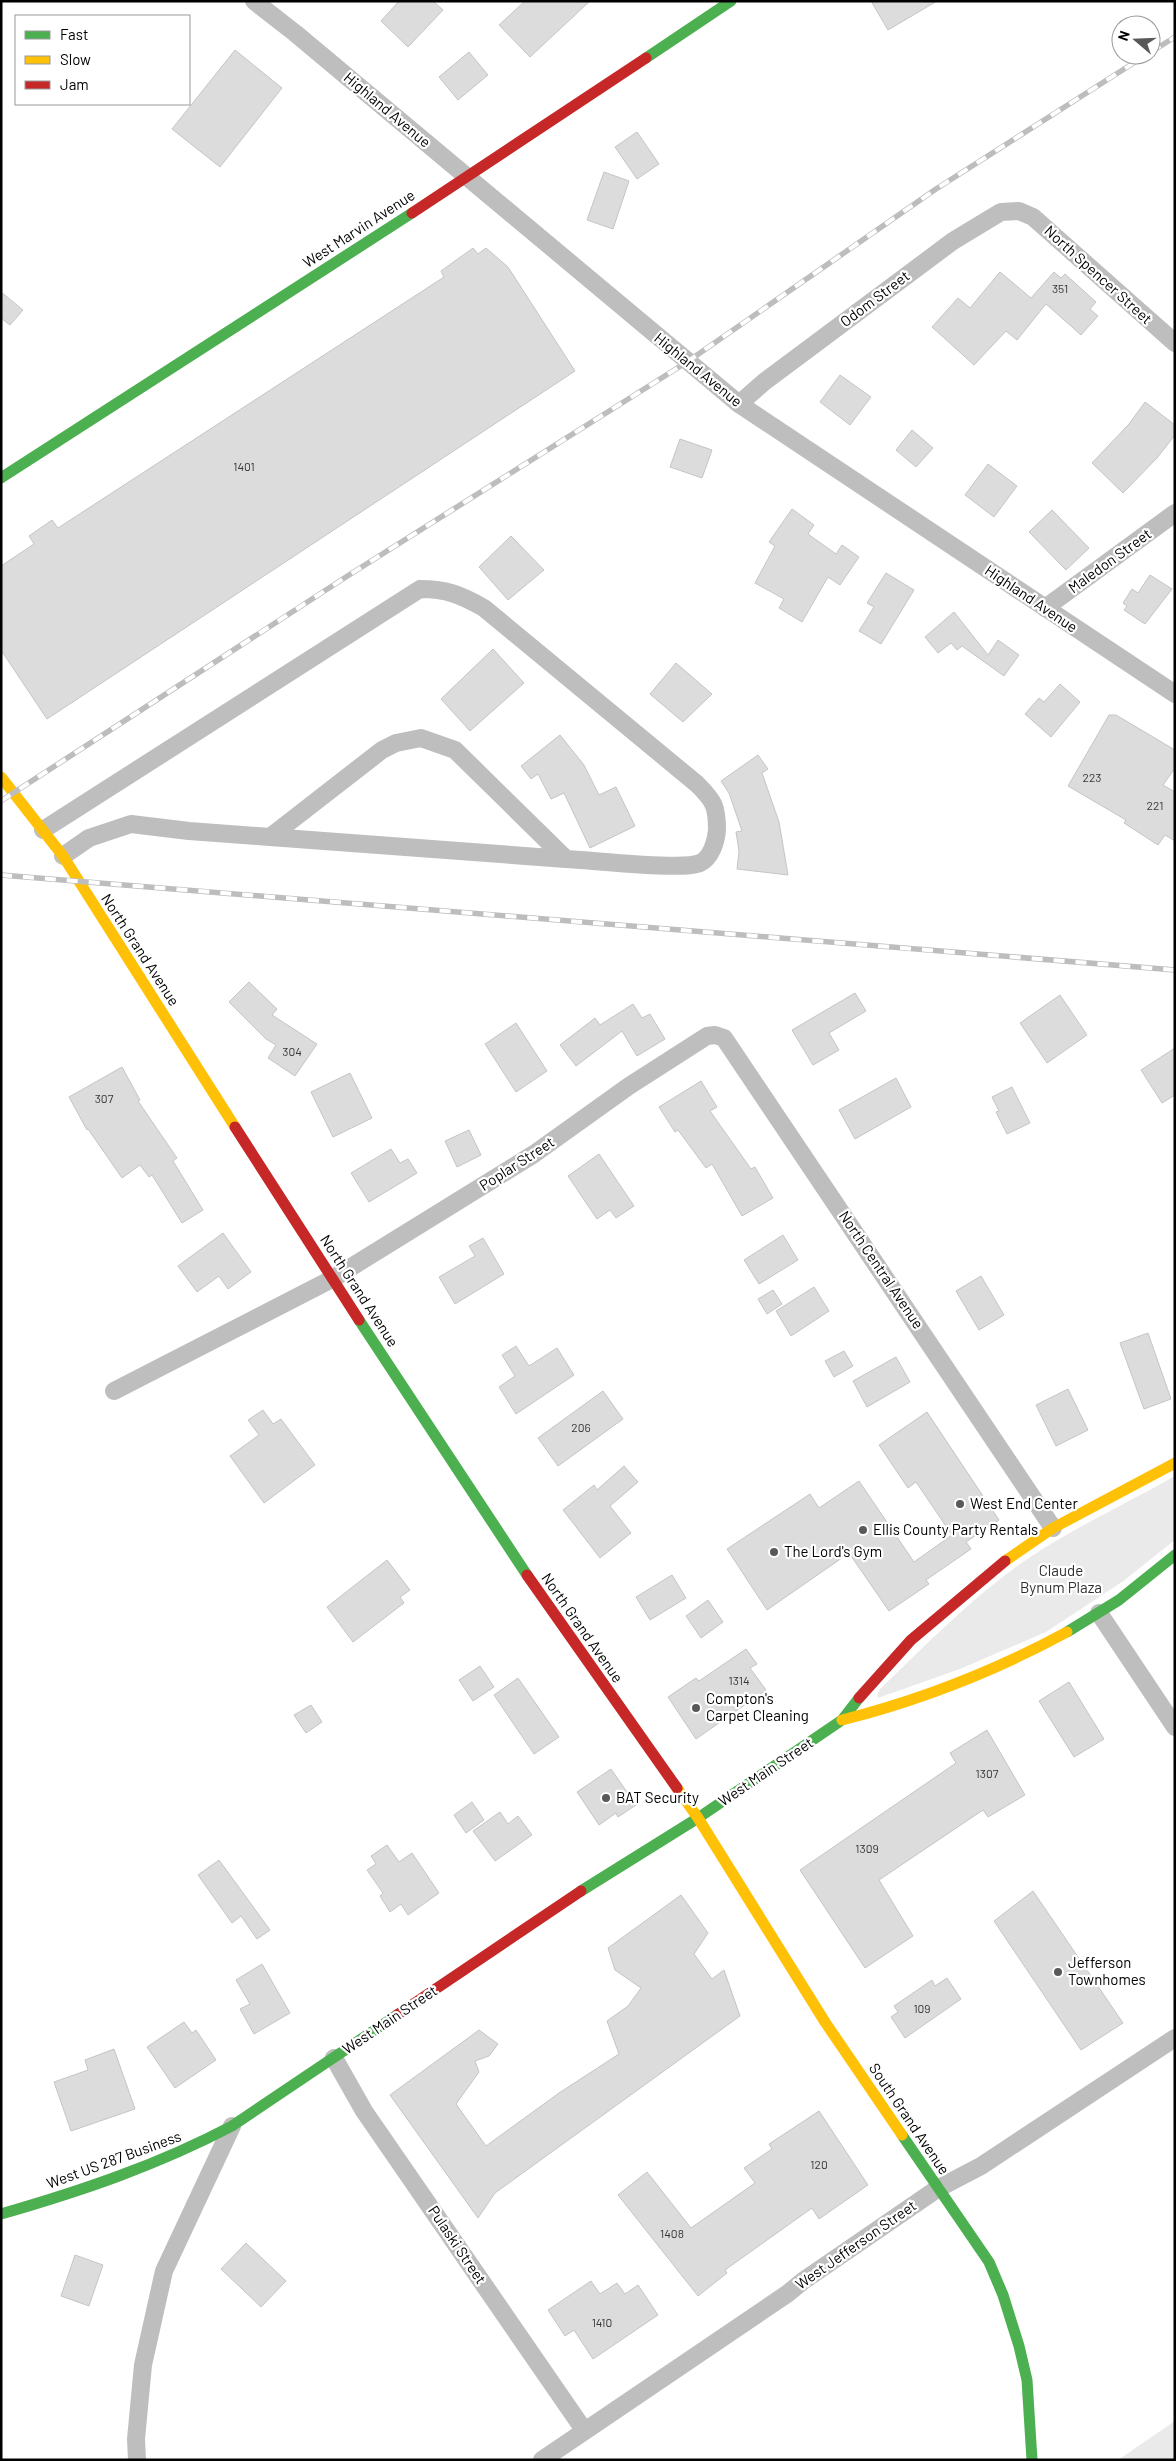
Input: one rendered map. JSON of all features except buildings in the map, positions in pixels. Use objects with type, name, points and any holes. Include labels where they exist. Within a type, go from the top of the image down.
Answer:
[{"type":"main road","name":"West Marvin Avenue","points":[[1,478],[468,177],[731,1]]},
{"type":"main road","name":"North Grand Avenue","points":[[1,777],[63,856],[332,1279],[545,1602],[698,1818]]},
{"type":"main road","name":"West Main Street","points":[[232,2126],[581,1891],[698,1818],[842,1720],[874,1679],[950,1605],[1005,1561],[1054,1528],[1175,1463]]},
{"type":"main road","name":"West Main Street","points":[[842,1720],[917,1700],[1006,1663],[1099,1613],[1175,1555]]},
{"type":"main road","name":"South Grand Avenue","points":[[698,1818],[825,2022],[937,2189],[989,2262],[1006,2298],[1022,2363],[1029,2399],[1032,2460]]},
{"type":"main road","name":"West US 287 Business","points":[[1,2214],[153,2163],[194,2147],[232,2126]]},
{"type":"street","name":"Highland Avenue","points":[[254,1],[295,33],[739,404],[1175,694]]},
{"type":"street","name":"Odom Street","points":[[739,404],[764,382],[953,242],[1001,212],[1019,211]]},
{"type":"street","name":"North Spencer Street","points":[[1019,211],[1033,217],[1048,229],[1175,343]]},
{"type":"street","name":"Maledon Street","points":[[1045,608],[1175,513]]},
{"type":"street","points":[[43,830],[420,589],[439,589],[460,594],[484,608],[696,784],[712,800],[717,812],[716,836],[708,858],[698,864],[666,866],[566,859],[189,831],[131,824],[89,838],[63,856]]},
{"type":"street","points":[[270,837],[382,750],[396,743],[421,738],[455,750],[566,859]]},
{"type":"street","name":"North Central Avenue","points":[[697,1043],[707,1036],[715,1035],[724,1038],[1054,1528]]},
{"type":"street","name":"Poplar Street","points":[[114,1391],[332,1279],[534,1154],[629,1086],[697,1043]]},
{"type":"street","points":[[1099,1613],[1175,1727]]},
{"type":"street","name":"West Jefferson Street","points":[[542,2460],[787,2294],[802,2281],[937,2189],[981,2166],[1175,2038]]},
{"type":"street","name":"Pulaski Street","points":[[334,2058],[364,2111],[584,2430]]},
{"type":"street","points":[[137,2460],[136,2439],[143,2365],[164,2271],[232,2126]]},
{"type":"green space","name":"Claude Bynum Plaza","points":[[1175,1476],[1175,1540],[1122,1582],[1046,1632],[960,1669],[878,1698],[877,1695],[880,1689],[938,1633],[998,1580],[1041,1550]]},
{"type":"green space","points":[[1175,2421],[1175,2460],[1118,2460]]},
{"type":"railway","points":[[1161,46],[1175,37]]},
{"type":"railway","points":[[1,801],[349,575],[687,362],[936,189],[1130,65]]},
{"type":"railway","points":[[1,875],[1175,970]]},
{"type":"traffic: fast","points":[[646,58],[731,1]]},
{"type":"traffic: fast","points":[[1,478],[412,213]]},
{"type":"traffic: fast","points":[[359,1320],[527,1575]]},
{"type":"traffic: fast","points":[[1067,1632],[1119,1600],[1175,1555]]},
{"type":"traffic: fast","points":[[581,1891],[698,1818],[842,1720],[859,1698]]},
{"type":"traffic: fast","points":[[1,2214],[119,2176],[176,2153],[232,2126],[397,2015]]},
{"type":"traffic: fast","points":[[902,2135],[989,2262],[1003,2295],[1019,2346],[1027,2380],[1032,2460]]},
{"type":"traffic: slow","points":[[1,777],[63,856],[235,1127]]},
{"type":"traffic: slow","points":[[1005,1561],[1053,1528],[1175,1463]]},
{"type":"traffic: slow","points":[[842,1720],[929,1694],[985,1672],[1067,1632]]},
{"type":"traffic: slow","points":[[677,1788],[698,1818],[825,2022],[902,2135]]},
{"type":"traffic: jam","points":[[412,213],[646,58]]},
{"type":"traffic: jam","points":[[235,1127],[359,1320]]},
{"type":"traffic: jam","points":[[859,1698],[911,1640],[1005,1561]]},
{"type":"traffic: jam","points":[[527,1575],[677,1788]]},
{"type":"traffic: jam","points":[[397,2015],[581,1891]]},
{"type":"place","name":"West End Center","points":[[960,1504]]},
{"type":"place","name":"Ellis County Party Rentals","points":[[863,1530]]},
{"type":"place","name":"The Lord's Gym","points":[[774,1552]]},
{"type":"place","name":"Compton's Carpet Cleaning","points":[[696,1708]]},
{"type":"place","name":"BAT Security","points":[[606,1798]]},
{"type":"place","name":"Jefferson Townhomes","points":[[1058,1972]]}]
